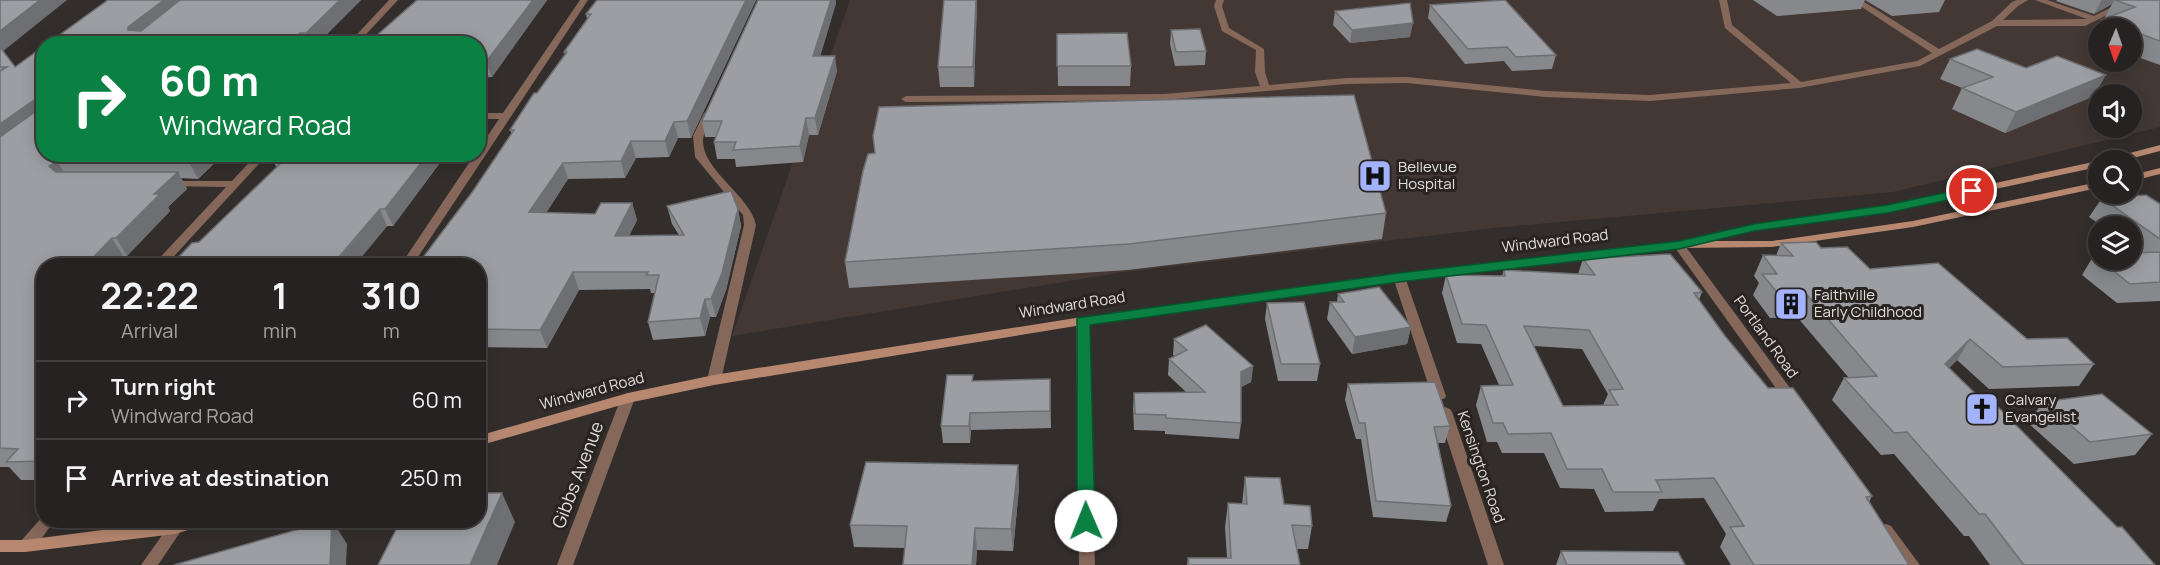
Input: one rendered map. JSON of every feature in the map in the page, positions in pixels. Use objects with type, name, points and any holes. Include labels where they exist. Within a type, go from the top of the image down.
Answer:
[{"type":"main road","points":[[2142,153],[2160,148]]},
{"type":"main road","name":"Windward Road","points":[[1679,245],[1754,227],[1887,209],[2088,166]]},
{"type":"main road","points":[[2142,176],[2160,171]]},
{"type":"main road","name":"Windward Road","points":[[486,439],[628,398],[714,380],[1082,321],[1399,278],[1679,245],[1772,244],[1913,224],[2088,187]]},
{"type":"main road","points":[[0,546],[25,546],[175,528]]},
{"type":"street","points":[[360,36],[394,0]]},
{"type":"street","points":[[486,147],[584,0]]},
{"type":"street","points":[[1221,0],[1218,6],[1225,29],[1260,49],[1260,72],[1266,89]]},
{"type":"street","points":[[1723,0],[1728,26],[1799,85]]},
{"type":"street","points":[[1855,0],[1939,53]]},
{"type":"street","points":[[906,99],[1164,97],[1346,81],[1407,80],[1545,94],[1650,98],[1799,85],[1920,63],[1995,23],[2015,4],[2024,0]]},
{"type":"street","points":[[2039,0],[2092,18]]},
{"type":"street","points":[[2097,18],[2133,0]]},
{"type":"street","points":[[1995,23],[2059,24],[2088,22]]},
{"type":"street","points":[[713,105],[698,136],[700,157],[748,214],[750,225],[714,380]]},
{"type":"street","points":[[486,116],[507,116]]},
{"type":"street","points":[[166,258],[256,162]]},
{"type":"street","points":[[411,258],[476,162]]},
{"type":"street","points":[[157,183],[235,184]]},
{"type":"street","name":"Portland Road","points":[[1679,245],[1799,410]]},
{"type":"street","name":"Kensington Road","points":[[1399,278],[1497,565]]},
{"type":"street","points":[[1082,321],[1087,565]]},
{"type":"street","name":"Gibbs Avenue","points":[[565,565],[628,398]]},
{"type":"street","points":[[1876,516],[1912,565]]},
{"type":"street","points":[[25,546],[40,528]]},
{"type":"street","points":[[149,565],[175,528]]},
{"type":"shaded area","name":"Bellevue Hospital","points":[[850,0],[2160,0],[2160,127],[2142,131],[2142,84],[2088,84],[2088,138],[2115,138],[1893,192],[1494,228],[1124,272],[732,336]]},
{"type":"building","points":[[0,0],[40,0],[0,31]]},
{"type":"building","points":[[108,0],[164,0],[128,27],[128,30],[141,31],[180,0],[340,0],[306,33],[300,33],[297,36],[58,36]]},
{"type":"building","points":[[417,0],[533,0],[486,62],[486,36],[376,36]]},
{"type":"building","points":[[597,0],[746,0],[687,121],[674,122],[665,141],[631,141],[621,161],[563,163],[529,212],[595,214],[601,203],[632,203],[615,236],[684,235],[667,206],[731,191],[738,209],[722,273],[711,299],[705,299],[700,318],[648,322],[659,275],[646,275],[648,272],[573,272],[540,330],[486,329],[486,258],[423,258],[473,191],[514,130],[510,130],[534,93],[537,93],[567,52],[564,52],[591,14],[586,14]]},
{"type":"building","points":[[758,0],[831,0],[813,56],[835,56],[815,118],[806,118],[800,146],[733,150],[736,142],[714,142],[722,121],[702,121]]},
{"type":"building","points":[[944,0],[976,0],[973,67],[938,67]]},
{"type":"building","points":[[1505,0],[1556,55],[1516,57],[1507,47],[1468,49],[1430,5]]},
{"type":"building","points":[[2115,0],[2160,0],[2160,41],[2142,35],[2142,18],[2106,18],[2135,7]]},
{"type":"building","points":[[1410,3],[1413,23],[1352,30],[1335,11]]},
{"type":"building","points":[[1200,29],[1206,51],[1176,52],[1171,30]]},
{"type":"building","points":[[1127,33],[1131,66],[1057,66],[1057,34]]},
{"type":"building","points":[[0,47],[15,67],[36,52],[36,162],[55,162],[49,166],[56,172],[178,172],[154,194],[160,194],[93,258],[36,258],[36,461],[6,462],[18,449],[0,448],[0,137],[35,112],[34,100],[0,124],[0,71],[7,67],[0,67]]},
{"type":"building","points":[[1977,49],[2026,68],[2057,56],[2088,68],[2088,72],[2106,75],[2016,112],[1962,88],[1993,77],[1950,59]]},
{"type":"building","name":"Bellevue Hospital","points":[[1354,95],[1386,213],[1129,244],[845,262],[863,171],[868,154],[875,153],[873,136],[879,107]]},
{"type":"building","points":[[282,162],[422,162],[385,209],[380,209],[338,258],[178,258],[192,243],[199,242]]},
{"type":"building","points":[[2142,195],[2146,195],[2160,204],[2160,239],[2142,226],[2142,216],[2127,216],[2110,204],[2142,204]]},
{"type":"building","points":[[1816,242],[1821,248],[1847,247],[1870,269],[1938,263],[2027,339],[2067,338],[2094,364],[2003,367],[1970,339],[1945,364],[1990,408],[1998,407],[2117,527],[2122,527],[2155,565],[2024,565],[1985,514],[1979,514],[1907,432],[1894,433],[1844,378],[1877,376],[1808,296],[1780,296],[1762,274],[1777,274],[1763,255],[1793,256],[1781,243]]},
{"type":"building","points":[[2160,252],[2160,282],[2130,284],[2112,270],[2142,270],[2142,253]]},
{"type":"building","points":[[1670,254],[1702,292],[1694,293],[1725,336],[1768,388],[1793,388],[1872,496],[1866,497],[1909,565],[1754,565],[1730,527],[1744,526],[1714,478],[1656,480],[1662,492],[1613,492],[1602,469],[1567,469],[1551,433],[1508,434],[1503,423],[1493,423],[1481,386],[1513,385],[1486,325],[1462,324],[1446,275],[1505,276],[1504,270],[1595,275],[1583,259]],"holes":[[[1524,326],[1589,330],[1623,389],[1609,390],[1618,405],[1563,406]]]},
{"type":"building","points":[[1379,287],[1411,327],[1355,337],[1330,302],[1344,302],[1338,294]]},
{"type":"building","points":[[1304,302],[1320,364],[1281,364],[1267,303]]},
{"type":"building","points":[[1206,325],[1253,366],[1241,372],[1241,423],[1135,414],[1134,393],[1205,392],[1169,359],[1187,350],[1174,339]]},
{"type":"building","points":[[947,375],[973,375],[972,381],[1050,379],[1050,411],[970,413],[969,426],[941,426]]},
{"type":"building","points":[[1435,382],[1450,426],[1434,427],[1451,506],[1376,501],[1365,423],[1359,423],[1348,384]]},
{"type":"building","points":[[2102,394],[2152,434],[2090,442],[2043,402]]},
{"type":"building","points":[[866,462],[1018,465],[1011,529],[975,528],[972,565],[903,565],[907,526],[850,525]]},
{"type":"building","points":[[1245,477],[1280,478],[1284,504],[1310,506],[1312,526],[1292,525],[1300,565],[1189,565],[1188,558],[1231,558],[1228,503],[1247,504]]},
{"type":"building","points":[[486,493],[502,493],[470,565],[378,565],[397,528],[486,528]]},
{"type":"building","points":[[304,528],[332,528],[330,565],[174,565]]},
{"type":"building","points":[[1561,551],[1678,552],[1685,565],[1567,565]]},
{"type":"place","name":"Bellevue Hospital","points":[[1375,176]]},
{"type":"place","name":"Faithville Early Childhood","points":[[1791,304]]},
{"type":"place","name":"Calvary Evangelist","points":[[1982,409]]},
{"type":"route","points":[[1086,521],[1082,321],[1399,278],[1679,245],[1754,227],[1887,209],[1972,191]]}]
